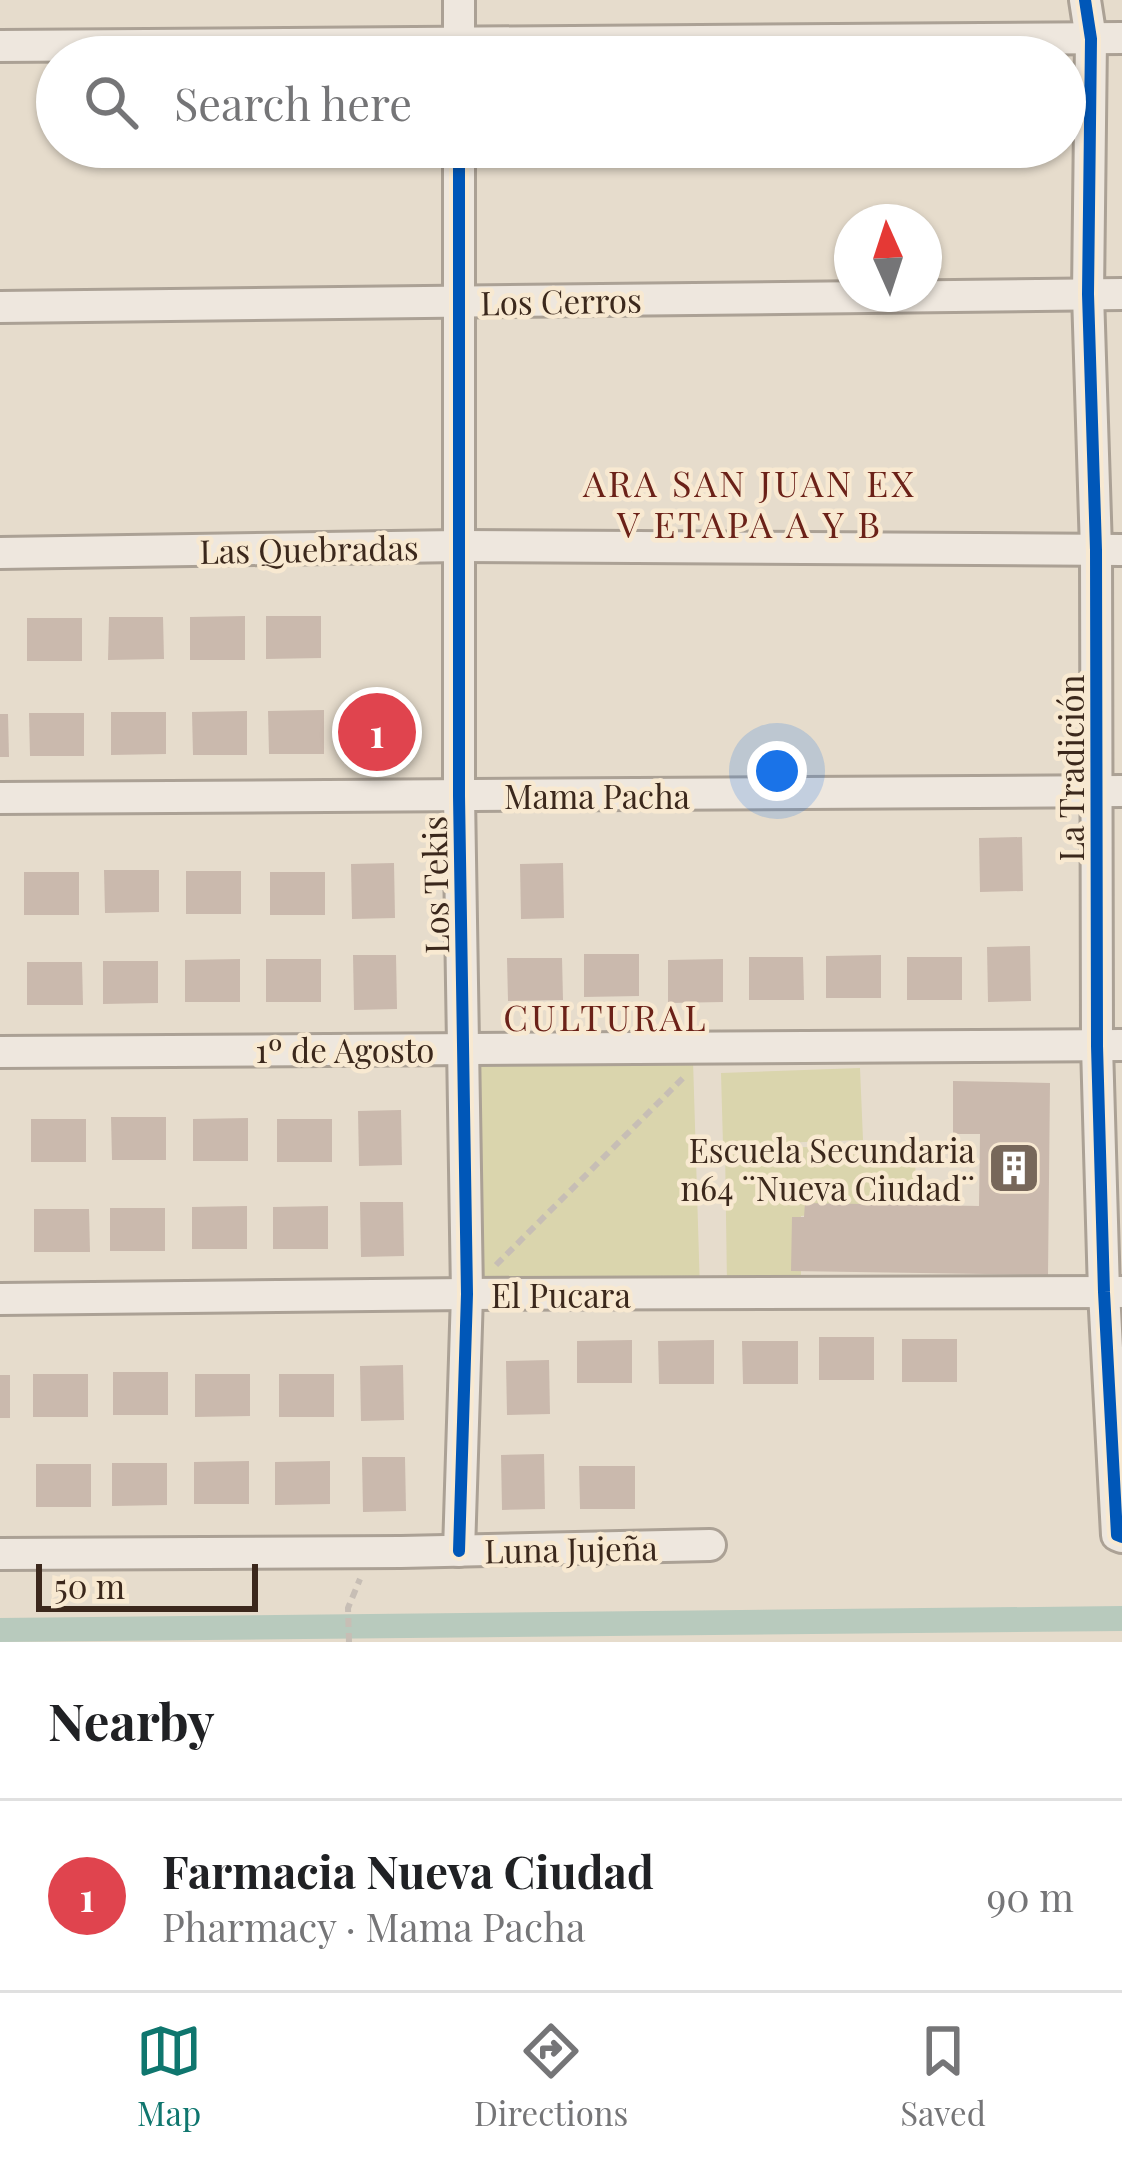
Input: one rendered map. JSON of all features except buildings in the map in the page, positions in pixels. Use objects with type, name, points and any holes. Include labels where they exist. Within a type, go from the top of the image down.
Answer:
[{"type":"street","points":[[459,0],[459,36]]},
{"type":"street","name":"La Tradición","points":[[1085,0],[1106,39],[1088,294],[1109,550],[1110,1046],[1119,1536]]},
{"type":"street","points":[[0,46],[36,46]]},
{"type":"street","name":"Los Tekis","points":[[458,168],[459,796],[467,1294],[459,1550]]},
{"type":"street","name":"Los Cerros","points":[[0,307],[1122,294]]},
{"type":"street","name":"Las Quebradas","points":[[0,553],[459,546],[1109,550]]},
{"type":"street","name":"Mama Pacha","points":[[0,798],[1110,791]]},
{"type":"street","name":"1º de Agosto","points":[[0,1052],[1110,1046]]},
{"type":"street","name":"El Pucara","points":[[0,1299],[1113,1292]]},
{"type":"street","name":"Luna Jujeña","points":[[0,1554],[710,1545]]},
{"type":"path","points":[[467,1294],[714,1047]]},
{"type":"path","points":[[349,1608],[350,1642]]},
{"type":"shaded area","points":[[693,1060],[700,1291],[482,1297],[475,1066]]},
{"type":"shaded area","points":[[860,1068],[863,1140],[723,1145],[721,1073]]},
{"type":"shaded area","points":[[915,1146],[916,1203],[812,1205],[811,1215],[801,1216],[801,1284],[727,1284],[725,1148]]},
{"type":"shaded area","points":[[1122,1606],[1122,1631],[0,1642],[0,1618]]},
{"type":"cycle path","points":[[1085,0],[1091,39],[1088,294],[1096,550],[1097,1046],[1104,1292],[1117,1535],[1122,1537]]},
{"type":"cycle path","points":[[459,168],[459,796],[467,1294],[459,1551]]},
{"type":"place","name":"Farmacia Nueva Ciudad","points":[[377,732]]},
{"type":"place","name":"Escuela Secundaria n64 ¨Nueva Ciudad¨","points":[[1014,1168]]},
{"type":"district","name":"ARA SAN JUAN EX V ETAPA A Y B","points":[[750,502]]},
{"type":"district","name":"CULTURAL","points":[[606,1016]]}]
